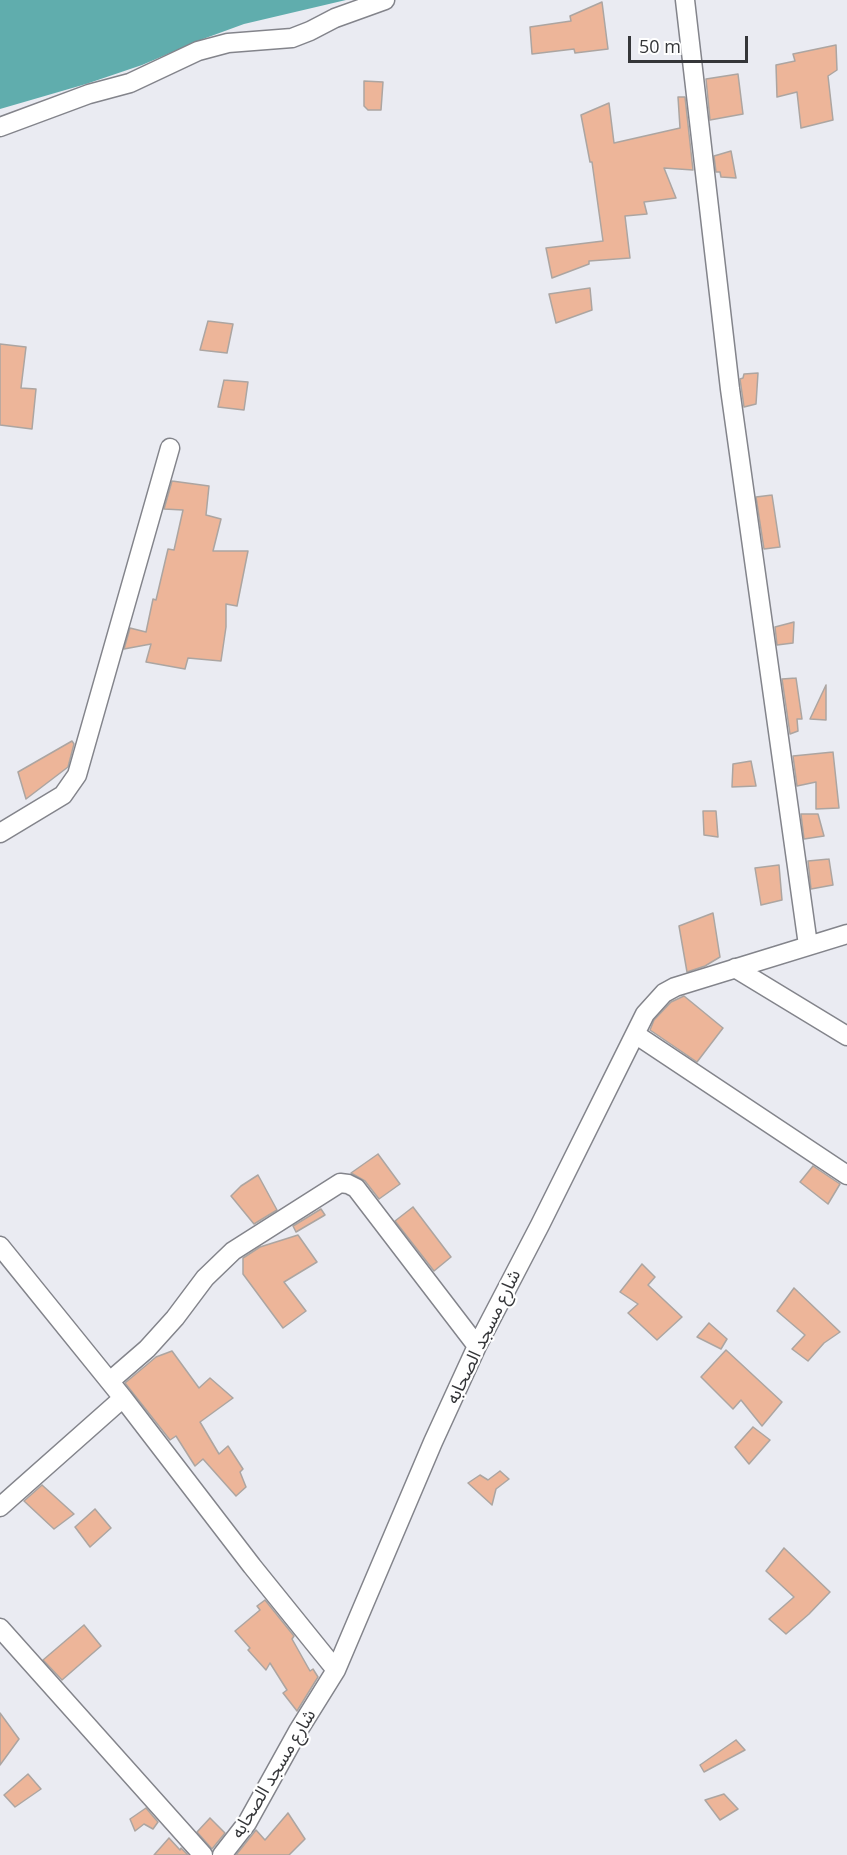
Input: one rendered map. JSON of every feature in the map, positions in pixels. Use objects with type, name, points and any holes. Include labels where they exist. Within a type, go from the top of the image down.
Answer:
[{"type":"street","points":[[0,127],[89,94],[130,83],[198,51],[228,43],[292,38],[310,32],[335,18],[386,0]]},
{"type":"street","points":[[685,0],[730,389],[808,945]]},
{"type":"street","points":[[0,833],[63,795],[77,775],[170,448]]},
{"type":"street","name":"شارع مسجد الصحابه","points":[[222,1855],[239,1836],[253,1814],[298,1731],[336,1670],[433,1442],[477,1346],[645,1014],[664,993],[675,987],[847,934]]},
{"type":"street","points":[[735,968],[847,1036]]},
{"type":"street","points":[[635,1034],[847,1175]]},
{"type":"street","points":[[110,1382],[147,1349],[175,1318],[205,1278],[233,1251],[340,1183],[356,1188],[477,1346]]},
{"type":"street","points":[[0,1246],[123,1398],[252,1566],[336,1670]]},
{"type":"street","points":[[0,1508],[123,1398]]},
{"type":"street","points":[[0,1628],[203,1855]]},
{"type":"water","points":[[0,0],[346,0],[244,24],[142,65],[0,109]]},
{"type":"building","points":[[602,2],[608,49],[575,53],[574,49],[532,54],[530,27],[571,21],[570,16]]},
{"type":"building","points":[[836,45],[837,70],[828,76],[833,120],[801,128],[797,92],[777,97],[776,65],[795,61],[793,54]]},
{"type":"building","points":[[738,74],[743,114],[710,120],[706,79]]},
{"type":"building","points":[[364,81],[383,82],[381,110],[368,110],[364,106]]},
{"type":"building","points":[[678,97],[685,97],[693,170],[664,168],[676,198],[644,202],[647,214],[625,216],[630,258],[589,261],[589,264],[552,278],[546,248],[603,241],[592,162],[590,162],[581,115],[609,103],[614,143],[680,128]]},
{"type":"building","points":[[731,151],[736,178],[721,177],[720,172],[716,172],[714,156]]},
{"type":"building","points":[[590,288],[592,310],[556,323],[549,294]]},
{"type":"building","points":[[208,321],[233,324],[227,353],[200,350]]},
{"type":"building","points":[[0,344],[26,347],[21,388],[36,389],[32,429],[0,425]]},
{"type":"building","points":[[758,373],[756,404],[744,407],[740,379],[744,374]]},
{"type":"building","points":[[224,380],[248,382],[244,410],[218,407]]},
{"type":"building","points":[[172,481],[209,486],[206,515],[221,519],[213,551],[248,551],[237,606],[226,604],[226,627],[221,661],[188,658],[185,669],[146,662],[151,644],[124,649],[130,628],[146,632],[168,549],[174,550],[183,510],[164,509]]},
{"type":"building","points":[[772,495],[780,547],[764,549],[756,497]]},
{"type":"building","points":[[794,622],[793,643],[777,645],[775,627]]},
{"type":"building","points":[[796,678],[802,719],[797,719],[798,731],[790,734],[782,679]]},
{"type":"building","points":[[826,685],[826,720],[810,719]]},
{"type":"building","points":[[72,741],[74,744],[68,767],[26,799],[18,772]]},
{"type":"building","points":[[833,752],[839,808],[816,809],[816,782],[797,786],[793,756]]},
{"type":"building","points":[[751,761],[756,786],[732,787],[733,764]]},
{"type":"building","points":[[703,811],[716,811],[718,837],[704,835]]},
{"type":"building","points":[[801,814],[818,814],[824,836],[804,839]]},
{"type":"building","points":[[829,859],[833,885],[811,889],[808,861]]},
{"type":"building","points":[[779,865],[782,900],[761,905],[755,868]]},
{"type":"building","points":[[713,913],[720,957],[705,966],[687,972],[679,926]]},
{"type":"building","points":[[684,996],[723,1028],[697,1062],[650,1030],[654,1020],[671,1002]]},
{"type":"building","points":[[378,1154],[400,1184],[379,1199],[365,1181],[351,1173]]},
{"type":"building","points":[[813,1166],[840,1184],[828,1204],[800,1182]]},
{"type":"building","points":[[258,1175],[277,1210],[254,1224],[231,1196]]},
{"type":"building","points":[[413,1207],[451,1257],[434,1271],[395,1221]]},
{"type":"building","points":[[321,1209],[325,1215],[296,1232],[293,1226]]},
{"type":"building","points":[[298,1235],[317,1262],[284,1282],[306,1311],[283,1328],[243,1274],[243,1258],[260,1247]]},
{"type":"building","points":[[642,1264],[655,1277],[648,1285],[682,1317],[657,1340],[628,1313],[638,1304],[620,1292]]},
{"type":"building","points":[[794,1288],[840,1332],[824,1343],[808,1361],[792,1349],[805,1335],[777,1311]]},
{"type":"building","points":[[709,1323],[727,1339],[721,1349],[697,1337]]},
{"type":"building","points":[[726,1350],[782,1402],[762,1426],[741,1400],[733,1409],[701,1377]]},
{"type":"building","points":[[172,1351],[199,1388],[210,1378],[233,1398],[200,1422],[219,1454],[228,1446],[243,1469],[240,1472],[246,1487],[236,1496],[203,1459],[195,1466],[176,1436],[170,1440],[125,1383],[156,1357]]},
{"type":"building","points":[[753,1427],[770,1440],[749,1464],[735,1447]]},
{"type":"building","points":[[500,1471],[509,1479],[496,1489],[492,1505],[468,1483],[480,1475],[488,1480]]},
{"type":"building","points":[[42,1485],[74,1514],[54,1529],[24,1501]]},
{"type":"building","points":[[95,1509],[111,1528],[90,1547],[75,1527]]},
{"type":"building","points":[[784,1548],[830,1592],[786,1634],[769,1619],[794,1597],[766,1571]]},
{"type":"building","points":[[265,1600],[294,1636],[292,1639],[310,1671],[313,1669],[318,1677],[297,1711],[283,1693],[287,1690],[270,1663],[266,1670],[235,1631],[260,1610],[257,1606]]},
{"type":"building","points":[[84,1625],[101,1646],[62,1680],[43,1660]]},
{"type":"building","points":[[0,1713],[19,1739],[0,1765]]},
{"type":"building","points":[[736,1740],[745,1750],[704,1772],[700,1765]]},
{"type":"building","points":[[28,1774],[41,1789],[15,1807],[4,1795]]},
{"type":"building","points":[[724,1794],[738,1809],[720,1820],[705,1800]]},
{"type":"building","points":[[146,1808],[158,1822],[153,1829],[144,1824],[135,1831],[130,1819]]},
{"type":"building","points":[[288,1813],[305,1839],[289,1855],[236,1855],[256,1830],[265,1840]]},
{"type":"building","points":[[210,1818],[225,1833],[212,1849],[197,1832]]},
{"type":"building","points":[[169,1838],[180,1850],[181,1848],[188,1855],[154,1855]]}]
